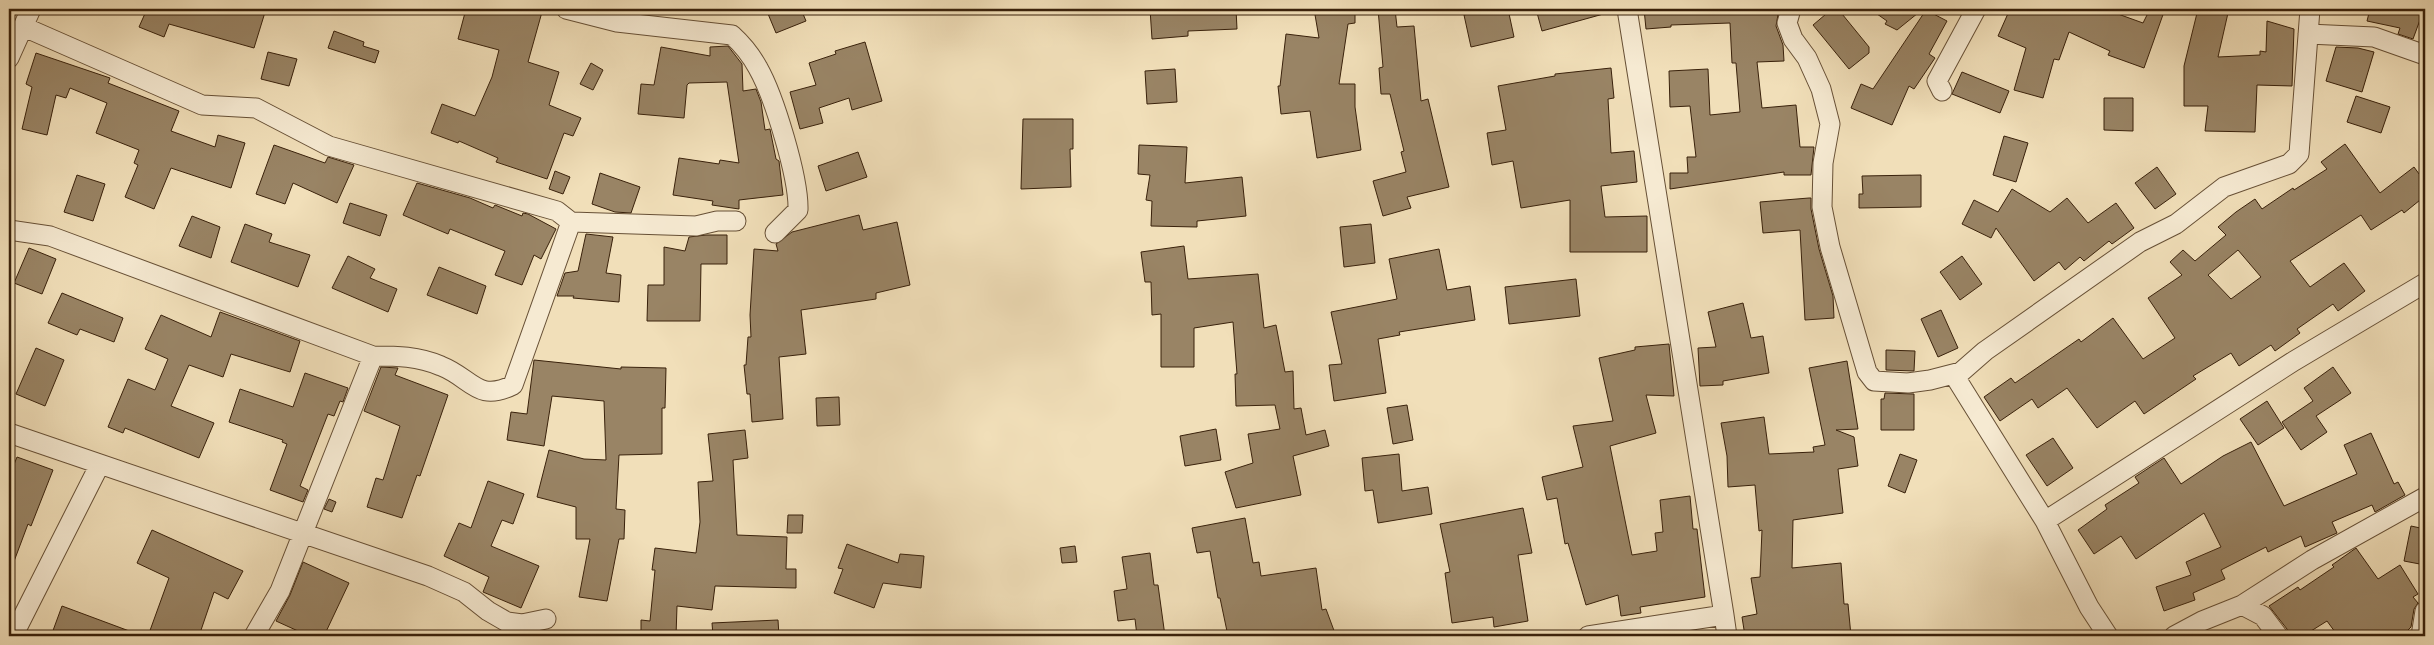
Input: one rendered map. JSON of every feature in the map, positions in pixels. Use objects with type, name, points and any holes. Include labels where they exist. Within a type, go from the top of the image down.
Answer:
[{"type":"street","points":[[9,58],[31,9]]},
{"type":"street","points":[[566,9],[617,22],[732,35],[744,47],[759,69],[781,126],[798,198],[798,210],[775,233]]},
{"type":"street","points":[[1627,9],[1727,636]]},
{"type":"street","points":[[1792,9],[1787,23],[1792,39],[1807,58],[1821,90],[1830,124],[1823,163],[1822,207],[1832,255],[1867,372],[1874,381],[1889,384],[1923,382],[1954,375],[2140,242],[2176,224],[2224,187],[2289,164],[2299,154],[2310,9]]},
{"type":"street","points":[[1942,91],[1937,81],[1976,9]]},
{"type":"street","points":[[24,27],[202,105],[256,108],[329,146],[557,211],[571,222],[696,226],[717,221],[736,221]]},
{"type":"street","points":[[2308,34],[2374,37],[2425,55]]},
{"type":"street","points":[[9,230],[50,236],[373,356],[406,356],[442,366],[482,391],[498,392],[513,385],[571,222]]},
{"type":"street","points":[[2045,521],[2294,361],[2425,283]]},
{"type":"street","points":[[254,636],[280,591],[373,356]]},
{"type":"street","points":[[1954,375],[2045,521],[2089,607],[2108,636]]},
{"type":"street","points":[[9,434],[428,576],[464,592],[488,612],[507,622],[522,624],[546,619]]},
{"type":"street","points":[[13,636],[100,464]]},
{"type":"street","points":[[2174,636],[2202,621],[2242,605],[2312,560],[2425,497]]},
{"type":"street","points":[[2242,605],[2263,616],[2278,636]]},
{"type":"street","points":[[2421,636],[2425,611]]},
{"type":"street","points":[[1588,636],[1724,615]]},
{"type":"building","points":[[147,9],[266,9],[254,48],[169,24],[164,37],[139,27]]},
{"type":"building","points":[[466,9],[529,9],[542,12],[528,62],[559,72],[549,105],[581,118],[573,136],[564,133],[547,179],[496,162],[498,158],[459,141],[458,143],[431,133],[442,104],[475,116],[492,77],[499,50],[458,39]]},
{"type":"building","points":[[766,9],[801,9],[806,21],[776,33]]},
{"type":"building","points":[[1150,9],[1236,9],[1237,29],[1188,31],[1188,36],[1152,39]]},
{"type":"building","points":[[1314,9],[1355,9],[1355,23],[1348,24],[1339,84],[1355,84],[1355,107],[1361,150],[1317,158],[1310,111],[1281,114],[1278,86],[1280,86],[1286,34],[1319,38]]},
{"type":"building","points":[[1378,9],[1395,9],[1397,27],[1414,26],[1421,101],[1428,99],[1449,187],[1407,197],[1411,208],[1383,216],[1373,181],[1406,172],[1401,152],[1404,151],[1390,94],[1381,94],[1379,68],[1383,67]]},
{"type":"building","points":[[1489,9],[1508,9],[1514,37],[1471,47],[1464,15]]},
{"type":"building","points":[[1536,9],[1606,9],[1607,13],[1542,31]]},
{"type":"building","points":[[1644,9],[1779,9],[1776,26],[1783,45],[1784,61],[1757,62],[1762,108],[1796,105],[1800,147],[1814,147],[1811,175],[1784,175],[1784,172],[1670,189],[1670,173],[1688,173],[1687,157],[1696,157],[1690,106],[1670,107],[1669,71],[1708,69],[1710,115],[1740,112],[1736,63],[1732,63],[1730,23],[1671,25],[1671,27],[1646,29]]},
{"type":"building","points":[[1832,9],[1838,9],[1869,47],[1869,53],[1849,69],[1813,25]]},
{"type":"building","points":[[1870,9],[1923,9],[1897,30],[1885,24],[1887,21]]},
{"type":"building","points":[[2010,9],[2121,9],[2118,14],[2143,23],[2150,9],[2165,9],[2144,68],[2108,55],[2110,51],[2069,32],[2059,60],[2054,59],[2043,98],[2014,90],[2026,48],[1998,36]]},
{"type":"building","points":[[2198,9],[2228,13],[2218,57],[2260,55],[2260,51],[2266,52],[2267,21],[2294,29],[2292,86],[2257,85],[2255,132],[2205,131],[2208,106],[2184,106],[2184,66]]},
{"type":"building","points":[[2370,9],[2424,9],[2413,39],[2398,34],[2400,28],[2367,21]]},
{"type":"building","points":[[1926,10],[1947,21],[1929,54],[1935,58],[1914,89],[1909,86],[1892,125],[1851,108],[1861,84],[1873,89]]},
{"type":"building","points":[[334,31],[364,42],[363,46],[379,51],[375,63],[328,48]]},
{"type":"building","points":[[865,42],[882,101],[852,110],[849,98],[819,108],[823,123],[800,129],[790,92],[816,85],[809,63],[836,54],[835,51]]},
{"type":"building","points":[[728,46],[742,64],[743,91],[756,89],[761,102],[765,130],[770,129],[776,159],[779,161],[783,195],[739,200],[739,209],[712,205],[713,201],[673,195],[679,158],[719,164],[720,160],[739,163],[727,82],[689,83],[687,85],[684,118],[638,114],[641,84],[654,85],[661,47],[710,56],[710,47]]},
{"type":"building","points":[[2336,47],[2358,48],[2374,52],[2362,92],[2326,81]]},
{"type":"building","points":[[268,52],[297,59],[289,86],[261,79]]},
{"type":"building","points":[[36,53],[110,78],[108,83],[179,111],[171,131],[215,147],[218,135],[245,143],[231,188],[171,168],[154,209],[125,197],[138,165],[134,163],[139,150],[96,133],[107,103],[70,88],[66,98],[56,95],[47,135],[22,129],[32,87],[26,84]]},
{"type":"building","points":[[591,63],[603,70],[593,90],[580,84]]},
{"type":"building","points":[[1611,68],[1614,98],[1608,99],[1611,153],[1634,151],[1637,182],[1601,186],[1605,217],[1647,216],[1647,252],[1570,252],[1570,200],[1521,208],[1513,161],[1492,165],[1487,133],[1506,130],[1498,86],[1555,76],[1555,74]]},
{"type":"building","points":[[1175,69],[1177,102],[1147,104],[1145,71]]},
{"type":"building","points":[[1962,72],[2009,91],[2000,113],[1952,94]]},
{"type":"building","points":[[2356,96],[2390,107],[2381,133],[2347,122]]},
{"type":"building","points":[[2104,98],[2133,98],[2133,131],[2104,130]]},
{"type":"building","points":[[1023,119],[1073,119],[1073,149],[1070,149],[1071,187],[1021,189]]},
{"type":"building","points":[[2004,136],[2028,143],[2016,182],[1993,175]]},
{"type":"building","points":[[2345,144],[2380,193],[2414,167],[2425,182],[2425,196],[2404,213],[2402,210],[2371,230],[2361,215],[2290,261],[2310,287],[2344,263],[2365,291],[2338,311],[2333,304],[2297,329],[2300,333],[2275,351],[2271,345],[2239,366],[2231,353],[2193,376],[2196,379],[2144,414],[2135,401],[2097,428],[2067,388],[2038,408],[2032,399],[2000,421],[1984,397],[2011,378],[2015,383],[2079,339],[2081,342],[2113,318],[2143,359],[2175,338],[2148,298],[2182,275],[2170,262],[2183,250],[2195,261],[2226,235],[2218,227],[2236,212],[2255,199],[2262,209],[2293,188],[2294,190],[2327,169],[2321,162]],"holes":[[[2238,250],[2261,277],[2231,299],[2208,275]]]},
{"type":"building","points":[[274,145],[325,163],[328,157],[354,165],[337,203],[293,183],[285,204],[256,194]]},
{"type":"building","points":[[1139,145],[1187,147],[1185,183],[1242,177],[1246,216],[1197,221],[1197,227],[1151,226],[1152,201],[1146,200],[1150,175],[1138,174]]},
{"type":"building","points":[[858,152],[867,177],[826,191],[818,166]]},
{"type":"building","points":[[2157,167],[2176,194],[2155,209],[2135,183]]},
{"type":"building","points":[[555,171],[570,177],[563,194],[549,189]]},
{"type":"building","points":[[600,173],[640,187],[631,213],[615,212],[592,204]]},
{"type":"building","points":[[77,175],[105,184],[93,221],[64,212]]},
{"type":"building","points":[[1921,175],[1921,207],[1859,208],[1859,194],[1863,194],[1862,176]]},
{"type":"building","points":[[417,183],[470,198],[493,208],[495,205],[522,216],[523,213],[528,214],[556,229],[541,259],[534,255],[522,285],[495,275],[505,251],[450,229],[448,234],[403,215]]},
{"type":"building","points":[[2012,189],[2050,212],[2067,198],[2088,223],[2116,203],[2134,228],[2112,244],[2109,241],[2084,261],[2080,257],[2065,270],[2059,262],[2034,281],[1996,228],[1991,238],[1962,224],[1974,200],[1998,212]]},
{"type":"building","points":[[1811,198],[1811,209],[1819,249],[1833,296],[1834,318],[1805,320],[1800,230],[1763,233],[1760,202]]},
{"type":"building","points":[[350,203],[387,215],[380,236],[343,223]]},
{"type":"building","points":[[859,215],[863,230],[897,222],[910,285],[876,293],[876,299],[801,310],[806,354],[779,357],[783,419],[752,422],[750,394],[747,394],[744,365],[746,365],[748,337],[751,337],[750,315],[754,249],[778,251],[776,244],[792,232]]},
{"type":"building","points":[[192,216],[220,227],[211,258],[179,246]]},
{"type":"building","points":[[245,224],[272,234],[269,242],[310,255],[298,287],[231,262]]},
{"type":"building","points":[[1371,224],[1375,263],[1344,267],[1340,227]]},
{"type":"building","points":[[586,234],[613,237],[606,273],[621,275],[619,302],[573,298],[574,296],[557,296],[565,273],[578,271]]},
{"type":"building","points":[[727,235],[727,264],[701,264],[700,321],[647,321],[648,285],[664,285],[664,247],[685,251],[689,237]]},
{"type":"building","points":[[1184,246],[1188,279],[1258,274],[1264,328],[1276,325],[1285,372],[1293,371],[1294,409],[1301,408],[1306,435],[1325,430],[1329,446],[1293,456],[1301,495],[1236,508],[1225,472],[1253,463],[1248,434],[1280,429],[1275,405],[1236,406],[1235,374],[1237,374],[1233,322],[1194,328],[1194,367],[1161,367],[1161,314],[1152,315],[1151,282],[1145,282],[1141,252]]},
{"type":"building","points":[[29,248],[56,259],[42,294],[14,283]]},
{"type":"building","points":[[1439,249],[1447,290],[1470,286],[1475,320],[1399,332],[1400,335],[1378,339],[1386,393],[1334,401],[1329,365],[1342,364],[1331,312],[1397,299],[1389,259]]},
{"type":"building","points":[[348,256],[375,269],[370,278],[397,289],[388,312],[332,288]]},
{"type":"building","points":[[1962,256],[1982,284],[1960,300],[1940,272]]},
{"type":"building","points":[[439,267],[486,286],[477,314],[427,295]]},
{"type":"building","points":[[1576,279],[1580,316],[1509,324],[1505,287]]},
{"type":"building","points":[[62,293],[123,318],[114,342],[80,329],[77,335],[48,323]]},
{"type":"building","points":[[1743,303],[1751,338],[1763,336],[1769,373],[1723,381],[1723,385],[1700,386],[1698,348],[1716,347],[1708,312]]},
{"type":"building","points":[[1941,310],[1958,348],[1938,357],[1921,319]]},
{"type":"building","points":[[220,312],[300,341],[290,372],[231,354],[223,377],[189,365],[171,406],[214,423],[199,458],[125,428],[123,433],[108,427],[128,379],[155,390],[168,359],[145,349],[161,315],[211,337]]},
{"type":"building","points":[[1669,344],[1674,396],[1646,395],[1656,433],[1610,446],[1632,555],[1657,551],[1655,533],[1663,532],[1660,500],[1690,496],[1693,529],[1697,529],[1705,597],[1640,607],[1641,613],[1621,616],[1618,595],[1586,605],[1568,543],[1565,544],[1557,498],[1547,500],[1542,477],[1583,467],[1573,426],[1613,421],[1599,358],[1635,350],[1635,347]]},
{"type":"building","points":[[36,348],[64,360],[45,406],[16,394]]},
{"type":"building","points":[[1886,350],[1915,351],[1914,371],[1886,370]]},
{"type":"building","points":[[534,360],[621,369],[621,367],[666,368],[665,408],[662,408],[662,454],[619,455],[616,509],[625,510],[624,539],[619,539],[607,601],[579,597],[590,539],[576,539],[576,507],[537,497],[549,450],[584,459],[606,460],[604,401],[552,396],[544,446],[507,440],[511,412],[527,414]]},
{"type":"building","points":[[1847,361],[1858,429],[1836,430],[1854,437],[1858,466],[1838,469],[1843,513],[1793,520],[1792,568],[1841,563],[1844,604],[1848,604],[1851,636],[1766,636],[1766,633],[1745,636],[1742,617],[1757,614],[1751,578],[1760,577],[1762,530],[1759,531],[1755,485],[1728,487],[1727,456],[1721,423],[1764,417],[1769,454],[1814,452],[1813,447],[1825,445],[1809,368]]},
{"type":"building","points":[[381,367],[398,368],[395,375],[448,395],[420,476],[417,475],[402,518],[367,507],[376,478],[383,480],[400,426],[364,411]]},
{"type":"building","points":[[2333,367],[2351,393],[2316,416],[2327,432],[2301,450],[2282,422],[2313,401],[2304,388]]},
{"type":"building","points":[[305,373],[348,388],[343,402],[340,401],[334,416],[328,414],[300,486],[308,490],[303,502],[270,490],[287,444],[282,442],[283,440],[229,422],[240,389],[293,407]]},
{"type":"building","points":[[1885,393],[1914,394],[1914,430],[1881,430],[1881,399],[1884,399]]},
{"type":"building","points":[[839,397],[840,425],[817,426],[816,398]]},
{"type":"building","points":[[2267,401],[2284,428],[2258,445],[2240,419]]},
{"type":"building","points":[[1407,405],[1413,440],[1393,444],[1387,408]]},
{"type":"building","points":[[1216,429],[1221,460],[1185,466],[1180,436]]},
{"type":"building","points":[[745,430],[748,458],[733,460],[737,535],[787,537],[786,569],[796,569],[796,588],[715,586],[712,610],[677,606],[676,636],[641,636],[641,620],[650,621],[655,570],[652,570],[655,548],[696,553],[700,522],[698,482],[713,481],[708,434]]},
{"type":"building","points":[[2371,433],[2394,484],[2398,482],[2405,495],[2375,512],[2372,505],[2332,522],[2337,533],[2305,547],[2301,536],[2268,552],[2266,547],[2221,570],[2225,579],[2193,593],[2195,600],[2164,611],[2156,587],[2191,575],[2186,562],[2221,547],[2204,513],[2136,559],[2121,536],[2094,554],[2078,530],[2107,509],[2105,505],[2139,483],[2135,477],[2164,458],[2181,484],[2223,456],[2251,442],[2284,506],[2357,474],[2344,445]]},
{"type":"building","points":[[2053,438],[2073,468],[2047,486],[2026,455]]},
{"type":"building","points":[[1399,454],[1402,491],[1428,487],[1432,514],[1378,523],[1373,490],[1365,491],[1362,458]]},
{"type":"building","points":[[1900,454],[1917,460],[1905,493],[1888,486]]},
{"type":"building","points":[[17,457],[53,470],[31,526],[28,524],[10,572],[9,477]]},
{"type":"building","points":[[488,481],[524,494],[513,524],[502,520],[491,546],[539,566],[521,608],[483,592],[489,577],[444,556],[459,523],[471,528]]},
{"type":"building","points":[[329,499],[336,502],[332,512],[324,509]]},
{"type":"building","points":[[1523,508],[1532,553],[1518,555],[1528,621],[1494,627],[1493,617],[1452,623],[1445,573],[1450,572],[1440,524]]},
{"type":"building","points":[[788,515],[803,515],[802,533],[787,533]]},
{"type":"building","points":[[1245,518],[1253,563],[1259,562],[1261,576],[1316,568],[1322,610],[1326,609],[1336,636],[1228,636],[1220,598],[1218,598],[1210,551],[1197,553],[1192,528]]},
{"type":"building","points":[[2411,526],[2425,529],[2425,565],[2404,561]]},
{"type":"building","points":[[152,530],[243,571],[228,599],[214,592],[199,636],[148,636],[169,578],[137,563]]},
{"type":"building","points":[[847,544],[898,563],[900,554],[924,556],[921,588],[883,583],[874,608],[834,593],[843,569],[838,568]]},
{"type":"building","points":[[1075,546],[1077,562],[1062,563],[1060,548]]},
{"type":"building","points":[[2356,548],[2378,579],[2400,565],[2418,594],[2413,597],[2418,603],[2414,609],[2411,627],[2402,636],[2338,636],[2327,621],[2303,636],[2289,636],[2287,629],[2269,606],[2298,587],[2300,590],[2334,567],[2332,565]]},
{"type":"building","points":[[1150,553],[1154,585],[1158,585],[1165,636],[1137,636],[1135,619],[1118,621],[1114,591],[1127,589],[1122,557]]},
{"type":"building","points":[[303,562],[349,583],[324,636],[309,636],[276,621],[290,595]]},
{"type":"building","points":[[62,606],[140,635],[140,636],[51,636]]},
{"type":"building","points":[[778,620],[779,636],[713,636],[712,623]]}]
